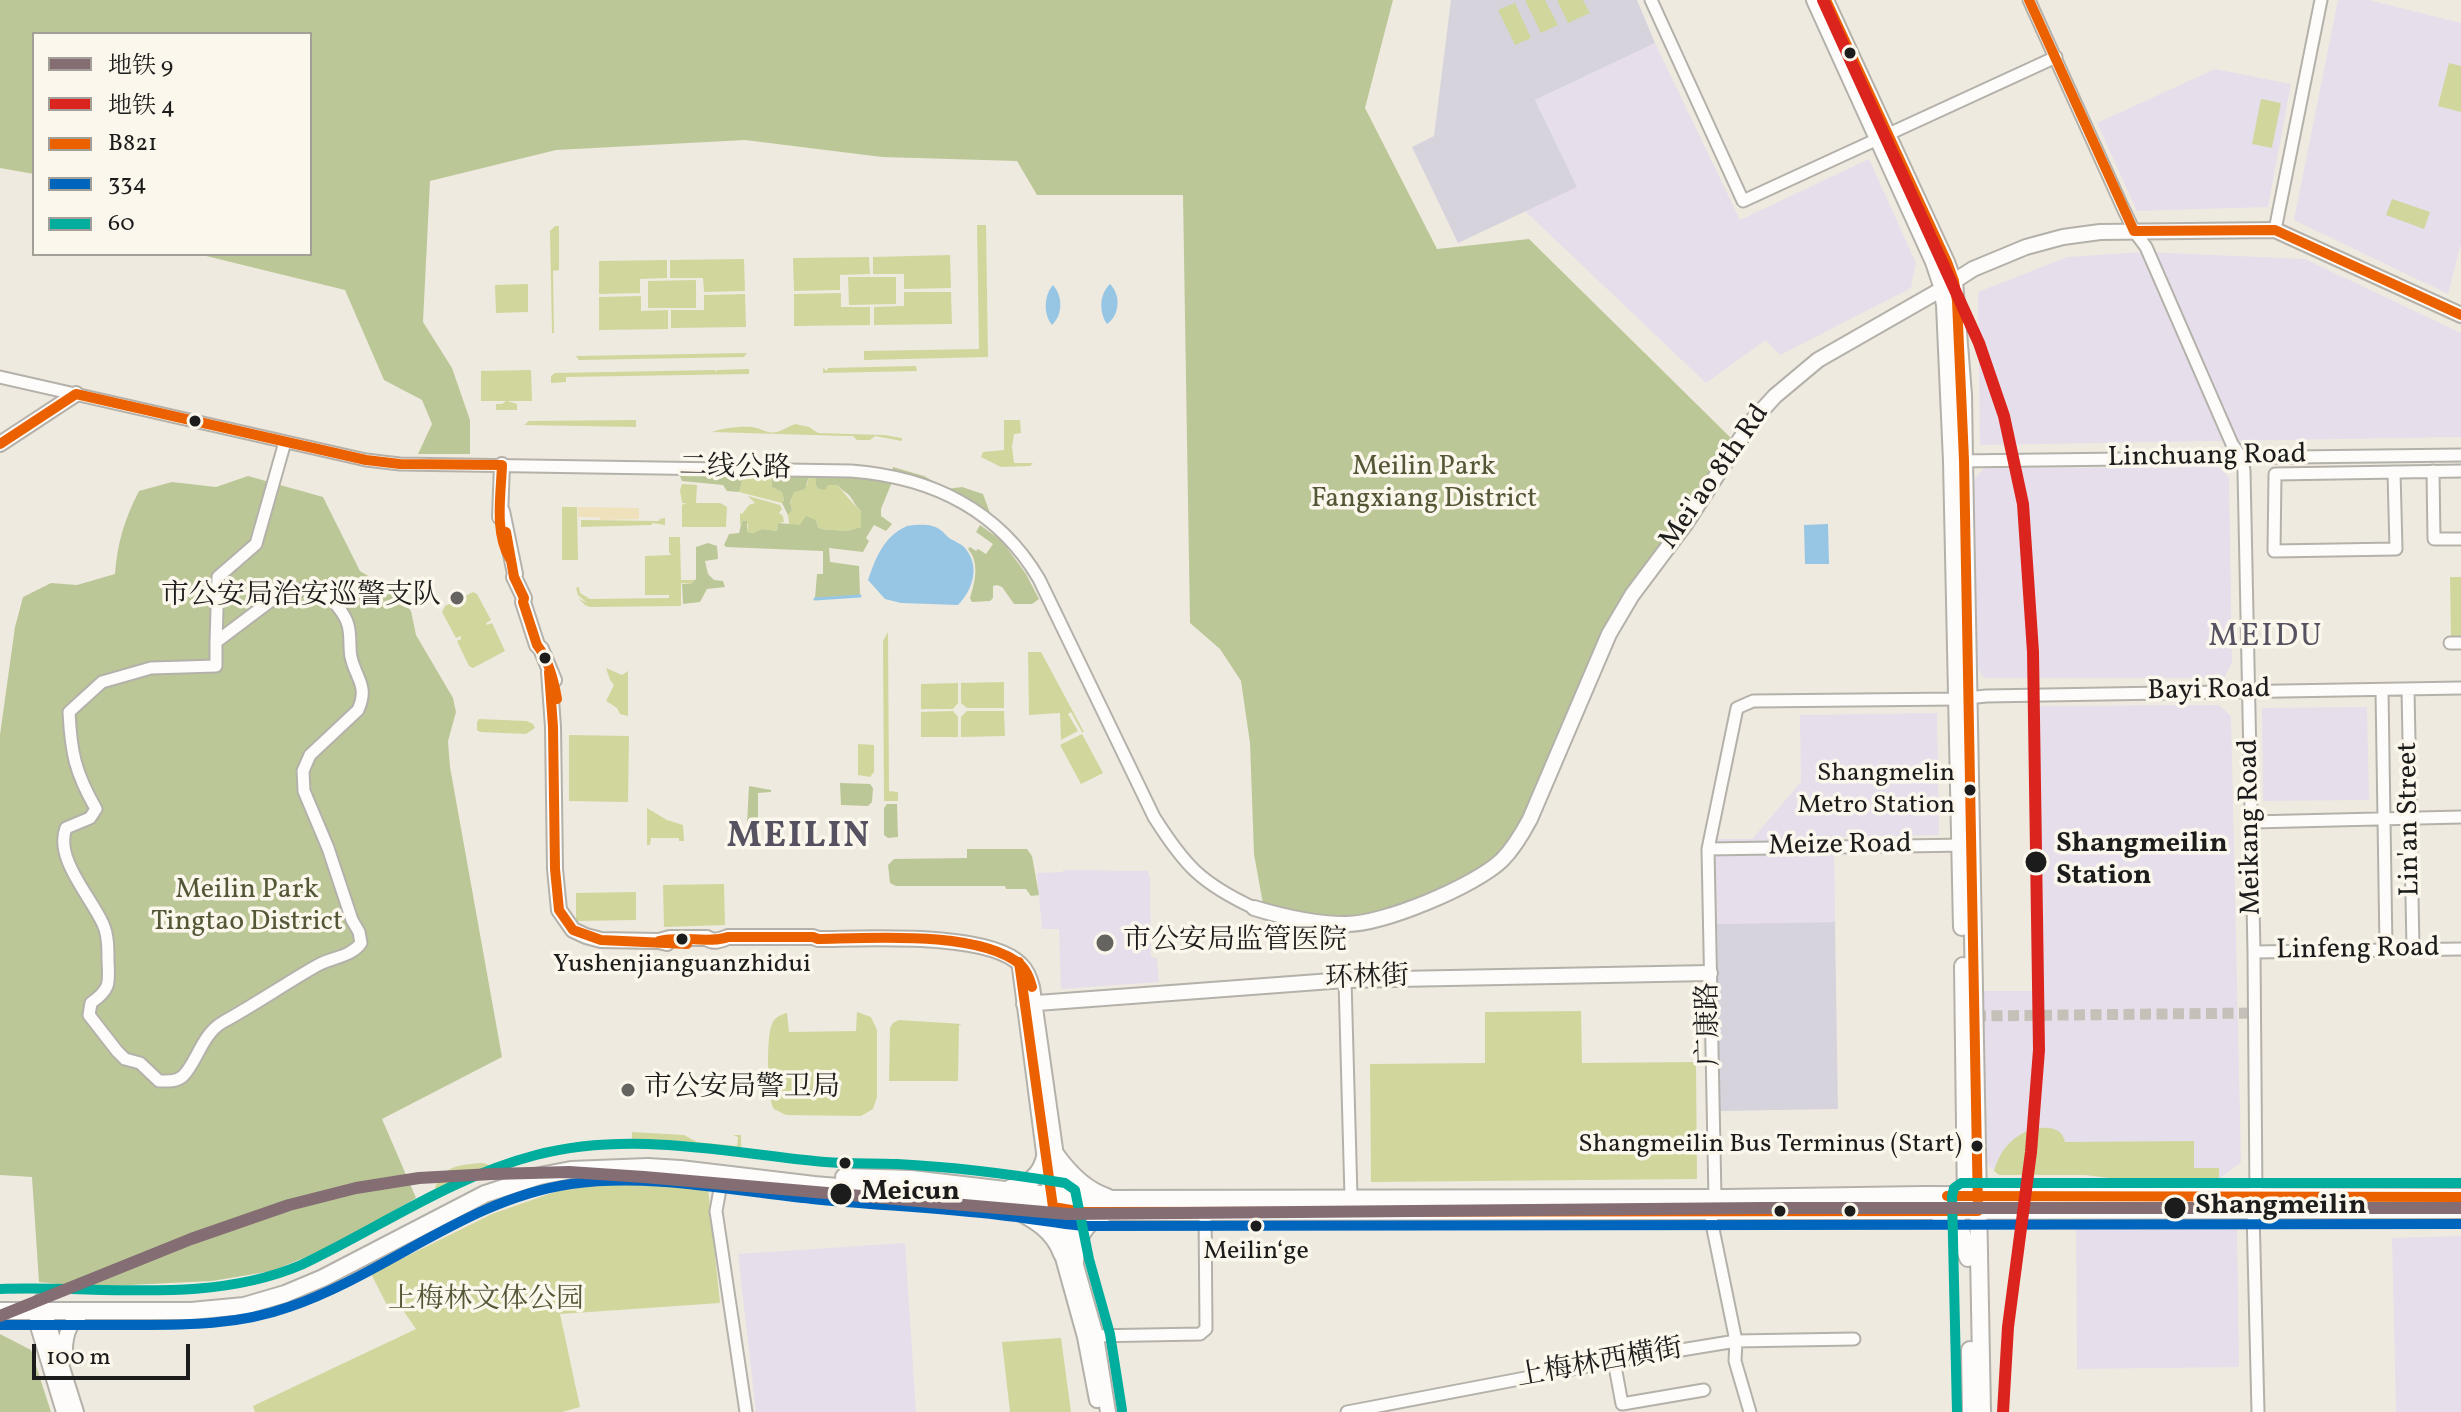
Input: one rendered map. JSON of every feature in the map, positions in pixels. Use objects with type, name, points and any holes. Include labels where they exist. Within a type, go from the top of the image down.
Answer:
[{"type":"main road","points":[[1948,285],[1945,305],[1958,460],[1966,845],[1973,1258],[1971,1412]]},
{"type":"main road","points":[[1923,1203],[1934,1191],[1946,1191],[1956,1184],[1959,1179],[1959,1157],[1971,1145]]},
{"type":"main road","points":[[1971,1145],[1980,1177],[1986,1186],[2018,1189],[2037,1204]]},
{"type":"main road","points":[[41,1307],[88,1310],[218,1309],[258,1302],[323,1278],[485,1194],[571,1170],[648,1167],[814,1185],[1002,1195],[1033,1179],[1051,1156],[1112,1205]]},
{"type":"main road","points":[[2,1308],[193,1302],[230,1299],[267,1291],[322,1270],[482,1187],[530,1171],[580,1160],[637,1157],[680,1159],[819,1176],[911,1179],[1058,1202],[1205,1211],[1923,1203],[2461,1210]]},
{"type":"main road","points":[[1002,1195],[1046,1228],[1068,1258],[1093,1219],[1112,1205],[1351,1197],[1713,1205]]},
{"type":"main road","points":[[2257,1206],[2461,1197]]},
{"type":"main road","points":[[1923,1203],[1935,1216],[1949,1217],[1958,1223],[1962,1230],[1963,1248],[1973,1258],[1982,1412]]},
{"type":"main road","points":[[1973,1258],[1985,1248],[1988,1227],[1995,1219],[2037,1204]]},
{"type":"street","points":[[1814,0],[1882,136]]},
{"type":"street","points":[[1826,0],[1933,262],[1948,285]]},
{"type":"street","points":[[2029,0],[2134,231],[2146,247],[2232,444],[2242,458]]},
{"type":"street","points":[[2275,230],[2321,0]]},
{"type":"street","points":[[1656,1],[1743,201],[2056,57]]},
{"type":"street","name":"Mei'ao 8th Rd","points":[[1254,908],[1316,922],[1347,925],[1376,921],[1425,903],[1480,876],[1502,860],[1530,819],[1609,634],[1754,419],[1813,363],[1973,269],[2041,242],[2100,232],[2275,230],[2461,315]]},
{"type":"street","name":"二线公路","points":[[0,377],[366,460],[874,473],[931,490],[982,514],[1015,543],[1039,579],[1169,842],[1208,884],[1254,908]]},
{"type":"street","points":[[0,444],[76,394]]},
{"type":"street","points":[[216,642],[277,596],[303,589],[322,592],[338,606],[348,625],[351,656],[363,686],[362,700],[358,710],[310,755],[303,771],[304,791],[328,848],[361,943],[355,951],[321,963],[218,1025],[183,1076],[173,1081],[159,1081],[140,1063],[125,1059],[89,1015],[91,1003],[102,995],[109,984],[107,938],[66,857],[62,838],[66,828],[90,818],[96,809],[79,778],[71,748],[69,712],[102,682],[151,668],[216,666],[216,642],[218,577],[256,544],[285,442]]},
{"type":"street","name":"Linchuang Road","points":[[1958,460],[2461,455]]},
{"type":"street","name":"Meikang Road","points":[[2242,458],[2252,822],[2257,1206]]},
{"type":"street","points":[[502,465],[502,511],[514,577],[556,690],[559,727],[559,910],[573,930],[601,940],[670,944],[706,944],[715,940],[728,944],[813,942],[818,939],[943,940],[995,950],[1019,962],[1029,1004],[1068,1258],[1108,1412]]},
{"type":"street","points":[[2394,472],[2396,549],[2274,551],[2275,474],[2433,471],[2461,471]]},
{"type":"street","points":[[2433,471],[2434,539],[2461,539]]},
{"type":"street","name":"Bayi Road","points":[[1708,849],[1734,715],[1737,708],[1753,701],[2461,688]]},
{"type":"street","name":"Lin'an Street","points":[[2408,689],[2413,949]]},
{"type":"street","name":"Lin'an Street","points":[[2382,690],[2386,949]]},
{"type":"street","points":[[2252,822],[2461,817]]},
{"type":"street","name":"Meize Road","points":[[1708,849],[1966,845]]},
{"type":"street","name":"广康路","points":[[1708,849],[1712,1224],[1736,1341],[1735,1361],[1750,1412]]},
{"type":"street","name":"Linfeng Road","points":[[2254,952],[2461,949]]},
{"type":"street","name":"环林街","points":[[1029,1004],[1345,980],[1710,973]]},
{"type":"street","points":[[1345,980],[1351,1197]]},
{"type":"street","points":[[723,1173],[716,1211],[746,1412]]},
{"type":"street","points":[[2257,1206],[2258,1412]]},
{"type":"street","points":[[2257,1206],[2264,1412]]},
{"type":"street","points":[[1090,1336],[1200,1334],[1206,1329],[1205,1211]]},
{"type":"street","points":[[41,1307],[74,1405]]},
{"type":"street","points":[[41,1307],[37,1323],[64,1412]]},
{"type":"street","points":[[2,1308],[24,1319],[42,1340]]},
{"type":"street","points":[[74,1405],[66,1367],[65,1338],[75,1319],[88,1310]]},
{"type":"street","points":[[1090,1336],[1098,1412]]},
{"type":"street","name":"上梅林西横街","points":[[1347,1412],[1736,1341],[1854,1339]]},
{"type":"street","points":[[1614,1361],[1622,1404],[1704,1390]]},
{"type":"shaded area","points":[[1451,0],[1637,0],[1655,43],[1535,100],[1577,187],[1458,243],[1412,147],[1434,136]]},
{"type":"shaded area","points":[[2338,0],[2369,0],[2461,23],[2461,243],[2448,294],[2294,220]]},
{"type":"shaded area","points":[[1655,43],[1740,220],[1869,159],[1916,263],[1911,288],[1780,355],[1766,340],[1706,383],[1525,211],[1576,186],[1535,100]]},
{"type":"shaded area","points":[[2215,69],[2291,84],[2268,207],[2137,211],[2097,123]]},
{"type":"shaded area","points":[[2144,252],[2305,259],[2461,333],[2461,437],[1980,445],[1978,292],[2067,257]]},
{"type":"shaded area","points":[[2219,467],[2229,477],[2232,663],[2224,678],[1984,678],[1974,663],[1971,483],[1984,468]]},
{"type":"shaded area","points":[[2219,705],[2231,716],[2241,1162],[2219,1179],[1999,1175],[1983,1155],[1978,991],[2035,991],[2029,706]]},
{"type":"shaded area","points":[[2367,707],[2369,800],[2263,801],[2262,708]]},
{"type":"shaded area","points":[[1937,713],[1939,835],[1834,837],[1835,922],[1717,924],[1715,839],[1752,839],[1801,782],[1800,715]]},
{"type":"shaded area","name":"市公安局监管医院","points":[[1063,870],[1148,871],[1151,957],[1157,958],[1159,982],[1061,989],[1059,929],[1042,929],[1037,873]]},
{"type":"shaded area","points":[[1835,922],[1838,1109],[1720,1111],[1717,924]]},
{"type":"shaded area","points":[[2237,1225],[2239,1367],[2077,1369],[2076,1227]]},
{"type":"shaded area","points":[[2461,1236],[2461,1412],[2396,1412],[2392,1238]]},
{"type":"shaded area","points":[[905,1243],[916,1412],[756,1412],[738,1254]]},
{"type":"green space","name":"Meilin Park Fangxiang District","points":[[0,0],[1393,0],[1365,108],[1437,249],[1529,239],[1737,444],[1632,595],[1546,783],[1502,860],[1425,903],[1332,924],[1263,904],[1254,854],[1250,743],[1241,681],[1220,649],[1190,623],[1183,195],[1037,195],[1017,161],[882,157],[745,140],[556,150],[430,181],[423,322],[452,368],[470,420],[470,454],[418,454],[432,424],[422,400],[384,380],[345,290],[206,256],[312,256],[312,32],[32,32],[32,174],[0,168]]},
{"type":"green space","points":[[1525,0],[1545,0],[1558,25],[1541,33]]},
{"type":"green space","points":[[1557,0],[1583,0],[1590,13],[1568,23]]},
{"type":"green space","points":[[1515,3],[1531,38],[1515,45],[1498,10]]},
{"type":"green space","points":[[2449,63],[2461,66],[2461,112],[2438,106]]},
{"type":"green space","points":[[2261,99],[2281,103],[2272,148],[2252,144]]},
{"type":"green space","points":[[2392,199],[2430,212],[2424,229],[2386,215]]},
{"type":"green space","points":[[977,225],[986,225],[988,357],[864,360],[864,351],[979,349]]},
{"type":"green space","points":[[559,226],[559,270],[553,271],[552,333],[550,231]]},
{"type":"green space","points":[[950,255],[951,288],[904,289],[904,274],[873,274],[873,257]]},
{"type":"green space","points":[[869,257],[870,274],[840,275],[840,290],[794,291],[793,258]]},
{"type":"green space","points":[[744,259],[745,291],[704,292],[703,278],[670,278],[670,260]]},
{"type":"green space","points":[[667,260],[667,278],[640,279],[640,293],[599,294],[599,261]]},
{"type":"green space","points":[[848,277],[896,277],[896,304],[849,305]]},
{"type":"green space","points":[[696,280],[696,308],[648,308],[648,281]]},
{"type":"green space","points":[[528,284],[528,312],[496,313],[495,285]]},
{"type":"green space","points":[[904,292],[951,292],[952,324],[874,325],[874,307],[904,306]]},
{"type":"green space","points":[[841,293],[841,307],[870,307],[870,325],[794,326],[794,294]]},
{"type":"green space","points":[[745,294],[746,327],[671,328],[671,310],[704,310],[704,295]]},
{"type":"green space","points":[[641,296],[641,311],[668,310],[668,329],[599,330],[599,297]]},
{"type":"green space","points":[[747,353],[744,357],[579,360],[576,356]]},
{"type":"green space","points":[[916,366],[917,371],[823,373],[823,368],[827,371],[828,368]]},
{"type":"green space","points":[[749,369],[749,374],[566,377],[566,382],[551,383],[551,376],[555,373]]},
{"type":"green space","points":[[531,370],[532,401],[507,401],[517,404],[517,410],[496,410],[496,404],[506,401],[481,401],[481,371]]},
{"type":"green space","points":[[636,420],[636,427],[524,425],[529,421]]},
{"type":"green space","points":[[1004,420],[1020,420],[1021,433],[1014,434],[1012,447],[1014,463],[1033,463],[1030,466],[1001,467],[981,457],[983,452],[1004,450]]},
{"type":"green space","points":[[795,424],[818,433],[884,435],[902,438],[902,441],[875,436],[870,440],[857,440],[853,436],[712,432],[747,427],[773,432]]},
{"type":"green space","points":[[893,467],[924,476],[947,489],[962,487],[983,494],[990,513],[891,473]]},
{"type":"green space","points":[[679,474],[744,475],[739,492],[727,491],[723,485],[682,481]]},
{"type":"green space","points":[[744,475],[771,475],[772,487],[782,492],[782,503],[739,492]]},
{"type":"green space","points":[[771,475],[809,476],[805,489],[794,492],[790,503],[792,510],[788,515],[782,503],[782,492],[772,487]]},
{"type":"green space","name":"Meilin Park Tingtao District","points":[[248,476],[323,497],[360,571],[399,595],[411,611],[416,635],[453,698],[456,712],[448,741],[450,767],[502,1057],[382,1119],[416,1198],[335,1245],[272,1271],[212,1281],[88,1287],[39,1282],[32,1177],[0,1175],[0,735],[15,627],[23,597],[51,583],[77,585],[115,574],[122,531],[139,491],[172,482],[216,487]]},
{"type":"green space","points":[[809,476],[816,476],[816,485],[838,485],[861,511],[861,527],[847,531],[821,529],[816,520],[796,526],[789,524],[794,492],[807,485]]},
{"type":"green space","points":[[816,476],[876,476],[892,482],[881,509],[881,516],[892,524],[886,531],[874,525],[866,538],[869,541],[863,552],[829,548],[830,562],[859,566],[860,595],[815,598],[817,574],[823,574],[823,551],[724,545],[729,534],[739,533],[742,521],[747,521],[747,532],[753,533],[762,529],[777,531],[778,523],[800,525],[806,516],[816,520],[821,529],[847,531],[861,527],[861,511],[849,495],[838,485],[819,489]]},
{"type":"green space","points":[[682,484],[697,485],[696,503],[720,503],[727,507],[726,527],[682,527],[682,505],[686,503],[682,503]]},
{"type":"green space","points":[[748,496],[780,505],[782,509],[779,513],[784,522],[778,523],[777,531],[762,529],[747,532],[748,524],[742,521],[740,526],[740,513],[755,503]]},
{"type":"green space","points":[[562,507],[577,507],[578,560],[562,560]]},
{"type":"green space","points":[[665,518],[665,525],[581,527],[581,520],[659,521]]},
{"type":"green space","points":[[980,525],[1002,541],[1026,574],[1039,599],[1032,604],[1014,604],[997,585],[993,586],[990,601],[972,602],[975,566],[968,549],[978,549],[986,554],[993,544],[976,532]]},
{"type":"green space","points":[[669,537],[680,537],[681,580],[696,580],[691,584],[681,583],[681,606],[590,607],[578,598],[587,603],[578,595],[576,588],[579,587],[580,593],[590,599],[669,598],[669,595],[645,595],[645,556],[671,555]]},
{"type":"green space","points":[[708,543],[717,546],[718,559],[705,561],[708,574],[714,580],[723,581],[725,587],[707,589],[700,602],[683,604],[682,584],[691,584],[696,579],[696,547]]},
{"type":"green space","points":[[2450,577],[2461,577],[2461,639],[2451,639]]},
{"type":"green space","points":[[473,592],[491,620],[487,625],[492,623],[505,651],[473,668],[469,666],[457,641],[461,636],[456,638],[442,612],[445,606]]},
{"type":"green space","points":[[888,632],[889,791],[898,792],[898,801],[884,801],[883,641]]},
{"type":"green space","points":[[1028,652],[1041,652],[1084,732],[1071,712],[1068,714],[1078,731],[1061,740],[1060,713],[1029,715]]},
{"type":"green space","points":[[606,668],[622,675],[628,671],[628,716],[620,714],[606,701],[614,685]]},
{"type":"green space","points":[[1004,682],[1004,708],[967,708],[961,703],[961,683]]},
{"type":"green space","points":[[958,683],[958,703],[953,709],[921,709],[921,684]]},
{"type":"green space","points":[[953,711],[958,717],[958,737],[921,737],[921,712]]},
{"type":"green space","points":[[967,711],[1004,711],[1005,736],[961,737],[961,717]]},
{"type":"green space","points":[[479,719],[527,721],[535,728],[526,734],[480,732],[477,730]]},
{"type":"green space","points":[[1082,734],[1103,773],[1081,784],[1060,745]]},
{"type":"green space","points":[[569,735],[629,736],[628,802],[569,801]]},
{"type":"green space","points":[[858,744],[874,745],[874,772],[870,777],[858,775]]},
{"type":"green space","points":[[840,783],[870,784],[873,788],[872,802],[868,806],[841,805]]},
{"type":"green space","points":[[749,786],[771,790],[758,793],[758,844],[746,843]]},
{"type":"green space","points":[[887,804],[897,804],[898,837],[888,838],[884,835],[884,808]]},
{"type":"green space","points":[[647,808],[683,825],[684,841],[679,841],[679,838],[651,838],[650,845],[647,845]]},
{"type":"green space","points":[[967,849],[1027,849],[1032,856],[1039,895],[1031,896],[1026,889],[1006,889],[1005,886],[896,886],[890,883],[888,865],[894,859],[967,858]]},
{"type":"green space","points":[[724,884],[725,925],[664,927],[663,885]]},
{"type":"green space","points":[[636,892],[636,920],[576,921],[576,893]]},
{"type":"green space","points":[[1581,1011],[1582,1063],[1696,1062],[1697,1179],[1371,1182],[1370,1064],[1485,1063],[1485,1012]]},
{"type":"green space","points":[[857,1012],[871,1017],[877,1030],[877,1097],[873,1109],[861,1116],[786,1115],[774,1109],[768,1053],[770,1030],[775,1020],[787,1013],[789,1032],[856,1031]]},
{"type":"green space","points":[[899,1020],[962,1024],[959,1025],[958,1081],[889,1081],[890,1028]]},
{"type":"green space","points":[[2036,1128],[2058,1131],[2065,1142],[2194,1141],[2194,1168],[2219,1168],[2219,1179],[1999,1175],[1994,1171],[2009,1144],[2021,1134]]},
{"type":"green space","points":[[632,1132],[684,1135],[697,1142],[737,1146],[738,1137],[733,1135],[741,1135],[741,1149],[632,1139]]},
{"type":"green space","points":[[482,1163],[493,1168],[434,1195],[439,1178],[450,1169]]},
{"type":"green space","name":"上梅林文体公园","points":[[618,1182],[708,1188],[720,1303],[560,1314],[580,1407],[562,1412],[255,1412],[253,1406],[416,1329],[400,1306],[388,1307],[371,1274],[492,1214],[569,1187]]},
{"type":"green space","points":[[0,1334],[31,1350],[51,1412],[0,1412]]},
{"type":"green space","points":[[1061,1338],[1071,1412],[1010,1412],[1002,1342]]},
{"type":"sand","points":[[578,507],[639,508],[639,519],[578,517]]},
{"type":"water","points":[[1110,284],[1118,305],[1107,324],[1101,304]]},
{"type":"water","points":[[1053,285],[1059,294],[1060,305],[1052,325],[1046,305]]},
{"type":"water","points":[[1828,524],[1829,564],[1805,564],[1804,525]]},
{"type":"water","points":[[907,526],[937,528],[969,554],[973,577],[968,592],[958,605],[901,603],[885,599],[868,580],[887,541]]},
{"type":"waterway","points":[[815,599],[860,596]]},
{"type":"tunnel","points":[[1975,1016],[2254,1013]]},
{"type":"metro line","name":"4","points":[[1823,0],[1979,343],[2004,416],[2023,504],[2033,652],[2039,1050],[2031,1152],[2008,1327],[2003,1412]]},
{"type":"metro line","name":"9","points":[[0,1316],[191,1239],[289,1205],[356,1188],[419,1178],[492,1174],[569,1172],[644,1177],[1067,1214],[1762,1208],[2461,1208]]},
{"type":"transit line","name":"B821","points":[[1019,962],[1053,1207],[1083,1212],[1978,1211],[1964,460],[1957,301],[1947,262],[1826,0]]},
{"type":"transit line","name":"B821","points":[[2029,0],[2134,231],[2275,230],[2461,315]]},
{"type":"transit line","name":"B821","points":[[0,444],[76,394],[366,460],[400,464],[502,465],[500,525],[510,559]]},
{"type":"transit line","name":"B821","points":[[506,532],[514,577],[524,598],[537,645],[550,671],[557,699]]},
{"type":"transit line","name":"B821","points":[[549,672],[559,910],[573,930],[601,940],[687,944]]},
{"type":"transit line","name":"B821","points":[[659,941],[728,937],[924,938],[953,941],[1003,954],[1023,967],[1032,987]]},
{"type":"transit line","name":"60","points":[[0,1289],[191,1289],[265,1277],[330,1251],[474,1176],[536,1155],[572,1148],[644,1144],[825,1162],[960,1169],[1065,1183],[1075,1190],[1089,1259],[1110,1334],[1122,1410]]},
{"type":"transit line","name":"334","points":[[0,1325],[188,1324],[249,1318],[325,1293],[497,1205],[533,1192],[601,1181],[692,1184],[1083,1226],[2461,1224]]},
{"type":"transit line","name":"60","points":[[1957,1412],[1952,1196],[1954,1188],[1961,1183],[2461,1183]]},
{"type":"transit line","name":"B821","points":[[1947,1196],[2461,1197]]},
{"type":"place","name":"市公安局治安巡警支队","points":[[457,598]]},
{"type":"place","name":"Shangmelin Metro Station","points":[[1970,790]]},
{"type":"place","name":"Shangmeilin Station","points":[[2036,862]]},
{"type":"place","name":"Yushenjianguanzhidui","points":[[682,939]]},
{"type":"place","name":"市公安局监管医院","points":[[1105,943]]},
{"type":"place","name":"市公安局警卫局","points":[[628,1090]]},
{"type":"place","name":"Shangmeilin Bus Terminus (Start)","points":[[1977,1146]]},
{"type":"place","name":"Meicun","points":[[841,1194]]},
{"type":"place","name":"Shangmeilin","points":[[2175,1208]]},
{"type":"place","name":"Meilin‘ge","points":[[1256,1226]]},
{"type":"district","name":"MEIDU","points":[[2266,639]]},
{"type":"district","name":"MEILIN","points":[[799,839]]}]
